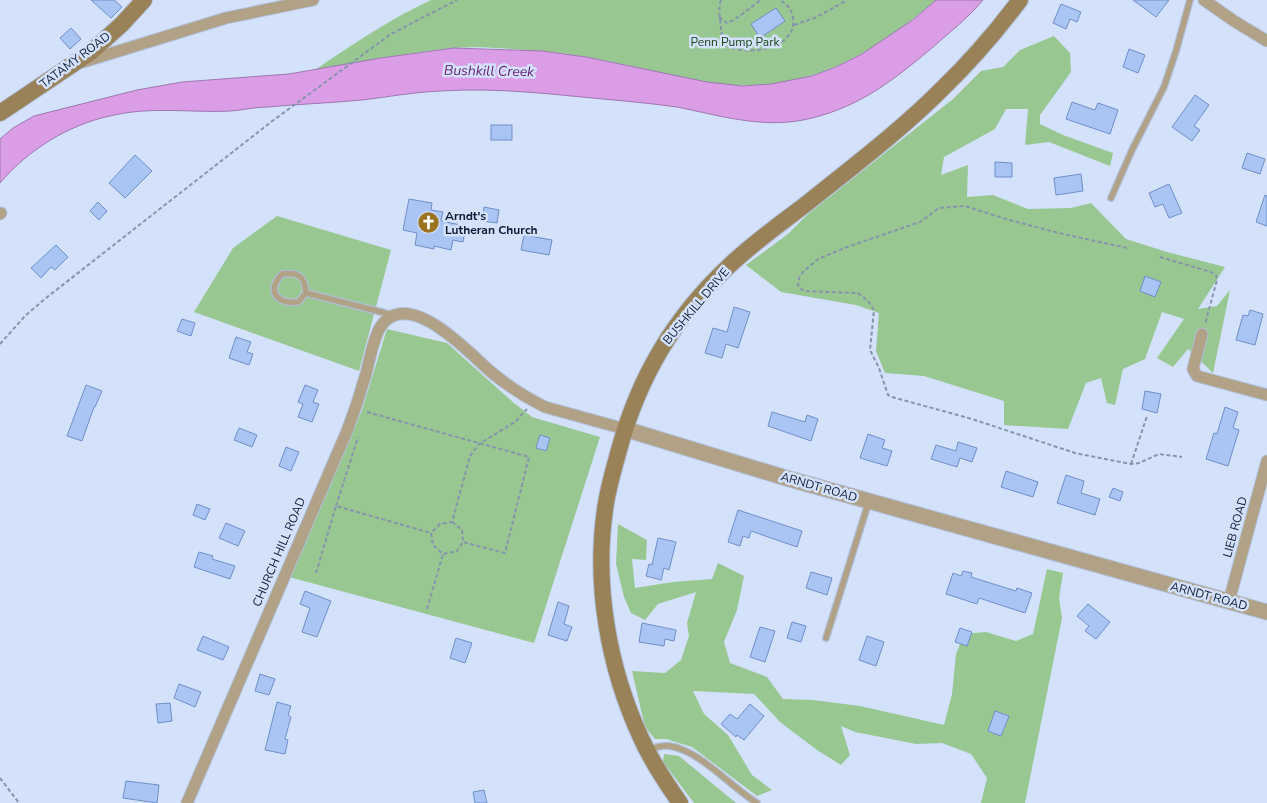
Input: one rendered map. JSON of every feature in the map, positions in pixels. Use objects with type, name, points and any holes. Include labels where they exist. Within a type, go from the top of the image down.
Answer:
[{"type":"main road","name":"TATAMY ROAD","points":[[0,113],[71,66],[122,24],[144,0]]},
{"type":"main road","name":"BUSHKILL DRIVE","points":[[680,803],[647,750],[632,717],[608,634],[603,587],[602,548],[606,502],[625,429],[646,376],[667,338],[705,291],[729,266],[892,135],[941,91],[988,42],[1020,0]]},
{"type":"street","points":[[71,66],[226,18],[313,0]]},
{"type":"street","points":[[1204,0],[1267,41]]},
{"type":"street","name":"ARNDT ROAD","points":[[395,316],[418,317],[437,326],[491,372],[545,407],[869,502],[1267,612]]},
{"type":"street","name":"CHURCH HILL ROAD","points":[[187,803],[347,431],[360,396],[376,336],[384,322],[395,316]]},
{"type":"street","points":[[1202,334],[1193,369],[1197,376],[1267,395]]},
{"type":"street","name":"LIEB ROAD","points":[[1229,601],[1267,461]]},
{"type":"lane","points":[[1111,198],[1132,150],[1164,87],[1190,0]]},
{"type":"lane","points":[[292,272],[300,276],[305,284],[306,293],[298,302],[288,303],[278,299],[274,290],[276,281],[282,274],[292,272]]},
{"type":"lane","points":[[306,293],[395,316]]},
{"type":"lane","points":[[826,638],[869,502]]},
{"type":"lane","points":[[647,750],[666,745],[681,748],[699,759],[757,803]]},
{"type":"path","points":[[0,344],[25,316],[46,298],[271,122],[391,34],[457,0]]},
{"type":"path","points":[[721,0],[721,32],[726,44],[731,48],[753,52],[774,47],[787,39],[794,25],[792,14],[787,4],[780,0]]},
{"type":"path","points":[[720,17],[727,23],[735,20],[761,0]]},
{"type":"path","points":[[794,25],[817,17],[847,0]]},
{"type":"path","points":[[1127,248],[1063,234],[965,206],[939,208],[920,222],[818,259],[803,272],[799,278],[798,286],[804,291],[858,293],[868,301],[874,310],[870,350],[879,368],[888,395],[972,419],[1075,452],[1131,464],[1139,463],[1159,454],[1182,457]]},
{"type":"path","points":[[1160,257],[1216,275],[1217,280],[1202,334]]},
{"type":"path","points":[[452,522],[470,456],[478,444],[515,422],[533,401]]},
{"type":"path","points":[[366,412],[529,457],[505,553],[464,542]]},
{"type":"path","points":[[1131,464],[1147,416]]},
{"type":"path","points":[[316,573],[360,431]]},
{"type":"path","points":[[336,506],[431,533]]},
{"type":"path","points":[[431,533],[440,524],[452,522],[462,530],[464,542]]},
{"type":"path","points":[[431,533],[434,545],[444,554]]},
{"type":"path","points":[[444,554],[456,551],[464,542]]},
{"type":"path","points":[[428,609],[444,554]]},
{"type":"path","points":[[0,778],[19,803]]},
{"type":"green space","name":"Penn Pump Park","points":[[431,0],[936,0],[884,40],[858,56],[830,69],[802,78],[772,84],[740,85],[706,82],[581,56],[539,51],[463,47],[315,70],[386,24]]},
{"type":"green space","points":[[1054,36],[1070,53],[1071,72],[1040,115],[1040,124],[1063,135],[1113,153],[1110,166],[1049,142],[1025,145],[1028,109],[1006,109],[995,129],[944,157],[941,175],[968,165],[967,197],[993,195],[1028,209],[1071,208],[1091,203],[1126,239],[1225,267],[1198,309],[1217,306],[1230,290],[1213,373],[1188,349],[1173,367],[1157,358],[1184,319],[1162,312],[1145,359],[1123,369],[1115,405],[1107,403],[1101,378],[1086,383],[1068,429],[1004,425],[1004,401],[924,376],[885,373],[876,351],[879,313],[856,305],[781,292],[746,265],[788,234],[808,214],[953,99],[981,71],[1003,67],[1020,50]]},
{"type":"green space","points":[[277,216],[391,250],[359,371],[194,312],[233,248]]},
{"type":"green space","points":[[387,329],[447,343],[532,417],[600,437],[534,643],[289,577],[362,410]]},
{"type":"green space","points":[[618,524],[647,540],[646,560],[632,559],[635,588],[673,582],[712,579],[718,563],[744,576],[737,610],[724,642],[730,663],[767,677],[783,699],[813,700],[860,706],[944,725],[952,694],[956,654],[964,634],[986,632],[1016,641],[1033,634],[1047,569],[1063,573],[1059,598],[1062,618],[1025,803],[981,803],[987,778],[971,754],[942,743],[916,744],[855,732],[841,726],[850,755],[841,765],[817,750],[780,722],[754,694],[693,691],[704,714],[728,735],[752,775],[772,790],[757,796],[692,747],[666,739],[655,739],[645,727],[632,671],[665,673],[681,660],[689,636],[687,623],[696,592],[658,604],[645,620],[631,613],[624,597],[616,564]]},
{"type":"green space","points":[[664,754],[679,756],[736,803],[694,803],[663,762]]},
{"type":"water","name":"Bushkill Creek","points":[[936,0],[983,0],[919,59],[877,90],[830,113],[812,118],[778,123],[761,122],[727,118],[677,107],[653,104],[484,90],[411,93],[362,100],[258,107],[231,111],[140,111],[94,120],[64,132],[23,160],[0,183],[0,139],[13,128],[34,116],[137,90],[182,82],[289,74],[454,48],[542,51],[586,57],[707,82],[743,86],[771,84],[812,76],[862,54],[914,19]]},
{"type":"building","points":[[91,0],[114,0],[122,7],[111,18]]},
{"type":"building","points":[[1133,0],[1169,0],[1156,17]]},
{"type":"building","points":[[1061,4],[1081,12],[1077,22],[1070,19],[1066,29],[1053,23]]},
{"type":"building","points":[[776,8],[785,21],[760,38],[751,24]]},
{"type":"building","points":[[71,28],[81,39],[70,49],[60,38]]},
{"type":"building","points":[[1129,49],[1145,55],[1138,73],[1123,67]]},
{"type":"building","points":[[1195,95],[1209,105],[1194,126],[1200,130],[1192,141],[1172,127]]},
{"type":"building","points":[[1072,102],[1095,110],[1098,103],[1118,110],[1110,134],[1066,119]]},
{"type":"building","points":[[491,125],[512,125],[512,140],[491,140]]},
{"type":"building","points":[[1247,153],[1265,159],[1260,174],[1242,168]]},
{"type":"building","points":[[135,155],[152,171],[125,198],[109,183]]},
{"type":"building","points":[[995,162],[1012,163],[1012,177],[995,177]]},
{"type":"building","points":[[1081,174],[1083,191],[1056,195],[1054,178]]},
{"type":"building","points":[[1169,184],[1182,213],[1169,218],[1163,204],[1155,207],[1149,193]]},
{"type":"building","points":[[1265,195],[1267,196],[1267,226],[1256,222]]},
{"type":"building","name":"Arndt's Lutheran Church","points":[[409,199],[432,203],[431,210],[443,212],[441,221],[466,226],[463,242],[453,240],[451,250],[434,246],[434,249],[415,245],[417,233],[403,230]]},
{"type":"building","points":[[98,202],[107,211],[99,220],[90,211]]},
{"type":"building","points":[[484,207],[499,210],[497,223],[482,221]]},
{"type":"building","points":[[524,235],[552,240],[549,255],[521,250]]},
{"type":"building","points":[[56,245],[68,257],[55,270],[51,267],[41,278],[31,268]]},
{"type":"building","points":[[1145,276],[1161,282],[1155,297],[1140,291]]},
{"type":"building","points":[[734,307],[750,312],[738,348],[726,344],[722,358],[705,353],[713,328],[727,332]]},
{"type":"building","points":[[1250,310],[1263,314],[1255,345],[1236,340],[1243,315],[1248,316]]},
{"type":"building","points":[[182,319],[195,323],[191,336],[177,331]]},
{"type":"building","points":[[236,337],[251,342],[247,352],[253,354],[249,365],[229,358]]},
{"type":"building","points":[[86,385],[102,391],[82,441],[67,436]]},
{"type":"building","points":[[305,385],[318,390],[313,402],[319,404],[312,422],[298,417],[303,404],[298,402]]},
{"type":"building","points":[[1145,391],[1161,394],[1157,413],[1142,409]]},
{"type":"building","points":[[1225,407],[1238,412],[1233,428],[1239,430],[1228,466],[1206,459],[1214,433],[1217,434]]},
{"type":"building","points":[[772,412],[805,422],[807,415],[818,419],[811,441],[768,426]]},
{"type":"building","points":[[239,428],[257,435],[252,447],[234,440]]},
{"type":"building","points":[[868,434],[885,440],[882,448],[892,451],[887,466],[860,458]]},
{"type":"building","points":[[540,435],[550,438],[546,451],[536,448]]},
{"type":"building","points":[[958,442],[977,448],[972,462],[960,458],[957,467],[931,459],[936,445],[956,451]]},
{"type":"building","points":[[286,447],[299,452],[291,471],[279,466]]},
{"type":"building","points":[[1006,471],[1038,482],[1033,497],[1001,487]]},
{"type":"building","points":[[1066,475],[1084,481],[1081,493],[1100,499],[1095,515],[1057,503]]},
{"type":"building","points":[[1113,488],[1123,492],[1120,501],[1109,497]]},
{"type":"building","points":[[197,504],[210,509],[205,520],[193,515]]},
{"type":"building","points":[[738,510],[802,531],[797,547],[751,531],[749,538],[743,536],[740,546],[728,542]]},
{"type":"building","points":[[226,523],[245,531],[238,546],[219,538]]},
{"type":"building","points":[[658,538],[676,542],[669,570],[664,568],[661,580],[646,576],[649,564],[652,565]]},
{"type":"building","points":[[199,552],[213,556],[212,559],[235,566],[230,579],[194,567]]},
{"type":"building","points":[[963,571],[972,573],[971,577],[1016,591],[1017,588],[1032,593],[1025,613],[979,598],[977,604],[946,594],[953,573],[961,576]]},
{"type":"building","points":[[811,572],[832,578],[827,595],[806,588]]},
{"type":"building","points":[[305,591],[331,601],[317,637],[302,632],[310,608],[300,604]]},
{"type":"building","points":[[558,602],[569,606],[564,624],[572,627],[567,641],[548,635]]},
{"type":"building","points":[[1088,604],[1110,622],[1096,639],[1085,631],[1089,626],[1077,616]]},
{"type":"building","points":[[792,622],[806,626],[801,642],[787,638]]},
{"type":"building","points":[[642,623],[676,630],[674,641],[665,639],[664,646],[639,642]]},
{"type":"building","points":[[760,627],[775,631],[765,662],[750,657]]},
{"type":"building","points":[[960,628],[972,632],[967,646],[955,642]]},
{"type":"building","points":[[203,636],[229,647],[223,660],[197,650]]},
{"type":"building","points":[[867,636],[884,642],[876,666],[859,660]]},
{"type":"building","points":[[456,638],[472,643],[465,663],[450,658]]},
{"type":"building","points":[[260,674],[275,679],[269,695],[255,691]]},
{"type":"building","points":[[179,684],[201,692],[195,707],[174,698]]},
{"type":"building","points":[[277,702],[291,706],[288,715],[291,717],[285,739],[288,740],[285,754],[265,750]]},
{"type":"building","points":[[170,703],[172,721],[158,723],[156,704]]},
{"type":"building","points":[[750,704],[764,716],[744,740],[737,735],[736,737],[721,724],[730,714],[737,719]]},
{"type":"building","points":[[995,711],[1009,716],[1001,736],[988,731]]},
{"type":"building","points":[[126,781],[159,785],[157,803],[123,798]]},
{"type":"building","points":[[484,790],[487,803],[475,803],[473,792]]},
{"type":"place","name":"Arndt's Lutheran Church","points":[[429,223]]}]
